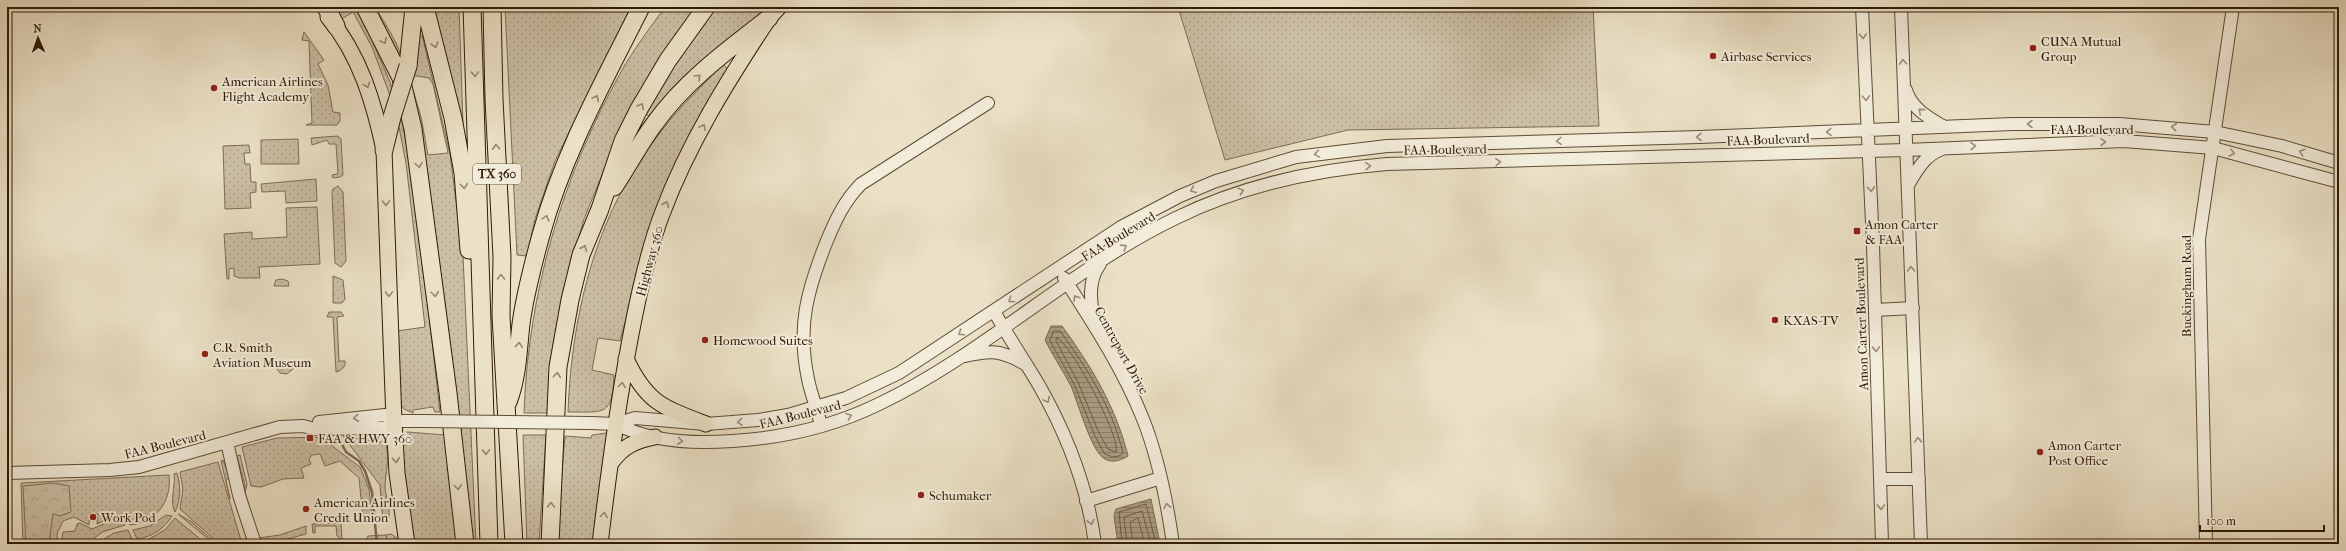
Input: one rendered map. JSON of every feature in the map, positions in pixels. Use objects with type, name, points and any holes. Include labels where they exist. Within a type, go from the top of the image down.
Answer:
[{"type":"highway","points":[[326,7],[336,26]]},
{"type":"highway","points":[[365,7],[401,78],[413,130],[447,385],[465,544]]},
{"type":"highway","points":[[384,150],[392,117],[408,66],[414,7]]},
{"type":"highway","points":[[425,7],[453,118],[463,173],[472,284],[482,305]]},
{"type":"highway","name":"TX 360","points":[[472,7],[489,544]]},
{"type":"highway","name":"TX 360","points":[[492,7],[505,411],[514,544]]},
{"type":"highway","points":[[505,411],[515,384],[522,323],[530,276],[542,233],[572,147],[641,7]]},
{"type":"highway","points":[[611,67],[654,7]]},
{"type":"highway","points":[[550,544],[556,391],[560,349],[580,256],[600,210],[623,141],[639,109],[668,60],[706,7]]},
{"type":"highway","points":[[600,210],[655,123],[700,74],[774,12]]},
{"type":"main road","points":[[320,7],[336,26],[363,76],[377,118],[384,150],[397,473],[407,544]]},
{"type":"main road","name":"Highway 360","points":[[600,544],[626,359],[643,274],[661,215],[673,187],[715,104],[774,12]]},
{"type":"main road","points":[[626,359],[639,383],[652,398],[676,412],[706,424]]},
{"type":"main road","points":[[611,463],[628,445],[656,437]]},
{"type":"street","name":"Amon Carter Boulevard","points":[[1862,7],[1875,310],[1882,544]]},
{"type":"street","points":[[1901,7],[1913,308],[1920,544]]},
{"type":"street","name":"Buckingham Road","points":[[2206,544],[2198,265],[2199,239],[2233,7]]},
{"type":"street","points":[[1905,88],[1909,99],[1917,108],[1944,127]]},
{"type":"street","points":[[821,426],[817,407],[808,379],[803,337],[804,312],[813,277],[845,202],[861,184],[988,103]]},
{"type":"street","name":"FAA Boulevard","points":[[7,473],[123,469],[167,460],[271,429],[303,426],[316,429],[385,428],[394,421],[616,424],[635,418],[706,424],[758,420],[817,407],[846,398],[893,376],[1121,227],[1180,196],[1253,168],[1296,157],[1387,146],[1598,140],[2012,124],[2119,124],[2215,132],[2282,146],[2339,163]]},
{"type":"street","points":[[1598,140],[1598,158]]},
{"type":"street","name":"FAA Boulevard","points":[[616,424],[633,432],[686,442],[717,442],[776,436],[821,426],[877,405],[930,376],[1102,262],[1175,218],[1224,196],[1298,175],[1341,168],[1387,164],[1906,150],[1946,147],[2124,141],[2213,148],[2339,182]]},
{"type":"street","points":[[1908,185],[1923,161],[1933,152],[1946,147]]},
{"type":"street","points":[[1253,168],[1259,186]]},
{"type":"street","points":[[1094,326],[1091,290],[1093,272],[1102,262]]},
{"type":"street","name":"Centreport Drive","points":[[1057,268],[1094,326],[1131,392],[1153,450],[1161,478],[1173,544]]},
{"type":"street","points":[[1875,310],[1913,308]]},
{"type":"street","points":[[994,311],[1028,366],[1053,411],[1068,444],[1086,501],[1095,544]]},
{"type":"street","points":[[958,358],[988,351],[1009,356],[1028,366]]},
{"type":"street","points":[[227,442],[239,495],[255,544]]},
{"type":"street","points":[[1086,501],[1161,478]]},
{"type":"street","points":[[1880,479],[1919,480]]},
{"type":"green space","points":[[332,7],[354,7],[365,23],[395,94],[392,101],[372,47],[353,12],[340,20]]},
{"type":"green space","points":[[369,7],[375,7],[393,37],[400,54],[402,68]]},
{"type":"green space","points":[[433,7],[459,7],[464,154]]},
{"type":"green space","points":[[505,7],[631,7],[555,161],[535,219],[527,256],[517,255]]},
{"type":"green space","points":[[665,7],[697,7],[617,138],[584,219],[569,274],[548,413],[524,413],[527,368],[541,280],[565,194],[600,112],[621,72],[636,47]]},
{"type":"green space","points":[[716,7],[766,7],[654,118],[645,114],[678,59]]},
{"type":"green space","points":[[1178,7],[1593,7],[1599,126],[1348,130],[1225,160]]},
{"type":"green space","points":[[304,32],[324,60],[318,64],[328,85],[333,112],[340,113],[340,121],[337,125],[306,125],[312,123],[309,41],[302,40]]},
{"type":"green space","points":[[422,35],[450,154],[463,256],[476,544],[468,544],[410,80],[421,117],[428,155],[448,153],[433,84],[429,78],[411,75],[419,37]]},
{"type":"green space","points":[[723,64],[728,69],[650,229],[620,341],[598,338],[592,370],[614,375],[609,405],[599,411],[568,412],[575,336],[582,299],[592,262],[605,227],[621,193],[640,160],[670,120]]},
{"type":"green space","points":[[400,110],[415,193],[440,412],[435,412],[433,407],[413,410],[413,413],[404,409],[400,403],[397,331],[425,327],[406,163],[397,117]]},
{"type":"green space","points":[[338,136],[341,139],[343,175],[333,178],[332,175],[338,174],[336,144],[329,144],[327,140],[312,145],[311,138]]},
{"type":"green space","points":[[298,139],[299,164],[261,164],[261,140]]},
{"type":"green space","points":[[249,145],[250,153],[244,153],[245,164],[250,164],[251,182],[256,182],[256,192],[250,193],[251,208],[225,209],[223,146]]},
{"type":"green space","points":[[316,179],[317,201],[286,203],[285,191],[262,192],[261,184]]},
{"type":"green space","points":[[338,186],[343,192],[346,261],[341,267],[335,263],[332,193],[333,189]]},
{"type":"green space","points":[[317,207],[320,264],[259,267],[260,278],[239,278],[234,276],[234,268],[229,269],[229,279],[227,279],[224,234],[252,232],[252,239],[287,237],[286,208]]},
{"type":"green space","points":[[333,276],[343,280],[345,299],[342,303],[333,303]]},
{"type":"green space","points":[[282,279],[288,281],[289,286],[274,286],[276,280]]},
{"type":"green space","points":[[329,312],[341,312],[344,316],[337,317],[339,361],[345,361],[345,365],[340,371],[336,372],[333,317],[327,317]]},
{"type":"green space","points":[[278,365],[292,365],[293,369],[287,374],[280,373],[277,369]]},
{"type":"green space","points":[[408,432],[445,435],[458,544],[413,544],[403,484],[401,433]]},
{"type":"green space","points":[[607,433],[608,438],[595,544],[556,544],[565,436],[591,438],[592,435]]},
{"type":"green space","points":[[523,435],[546,435],[539,544],[527,544]]},
{"type":"green space","points":[[343,436],[379,442],[383,442],[383,438],[386,444],[388,456],[385,488],[389,516],[383,523],[380,485]]},
{"type":"green space","points":[[325,437],[327,442],[360,467],[369,489],[372,516],[363,518],[359,478],[340,461],[325,466],[320,454],[312,455],[309,459],[311,464],[301,468],[304,478],[283,479],[261,487],[251,486],[242,447],[277,438]]},
{"type":"green space","points":[[240,455],[247,484],[245,493],[258,536],[243,493],[245,486],[237,456]]},
{"type":"green space","points":[[223,460],[229,476],[226,481],[230,499],[221,461]]},
{"type":"green space","points":[[218,462],[242,544],[216,541],[180,509],[183,489],[180,472]]},
{"type":"green space","points":[[177,473],[180,492],[175,512],[173,508],[174,474]]},
{"type":"green space","points":[[169,475],[168,494],[165,502],[155,515],[147,520],[130,525],[123,517],[110,518],[97,524],[98,514],[90,513],[89,525],[74,517],[63,521],[57,534],[57,544],[23,544],[21,483]]},
{"type":"green space","points":[[53,483],[69,486],[71,512],[60,516],[53,514],[49,544],[26,544],[23,486]]},
{"type":"green space","points":[[178,514],[192,522],[216,544],[214,544]]},
{"type":"green space","points":[[166,515],[172,516],[169,521],[157,532],[137,539],[133,530],[150,526]]},
{"type":"green space","points":[[175,518],[206,544],[191,544],[188,541],[180,540],[177,544],[140,544],[165,530]]},
{"type":"green space","points":[[114,520],[121,520],[125,525],[102,532],[87,544],[61,544],[63,532],[75,531],[77,524],[80,523],[92,529]]},
{"type":"green space","points":[[341,523],[342,540],[337,536],[336,526],[315,526],[315,533],[313,533],[312,524]]},
{"type":"green space","points":[[306,526],[306,534],[269,544],[261,543],[258,538],[280,535]]},
{"type":"green space","points":[[128,530],[133,541],[126,544],[96,544],[114,533]]},
{"type":"green space","points":[[391,534],[397,538],[399,544],[388,544],[386,535]]},
{"type":"green space","points":[[386,535],[388,544],[364,544],[368,536]]},
{"type":"water","points":[[1051,326],[1062,326],[1083,356],[1117,421],[1128,456],[1112,461],[1105,459],[1093,444],[1071,386],[1045,340]]},
{"type":"water","points":[[1151,499],[1160,544],[1118,544],[1114,516],[1116,509]]},
{"type":"waterway","points":[[338,437],[346,452],[359,461],[365,471],[372,492],[377,544]]},
{"type":"place","name":"CUNA Mutual Group","points":[[2033,48]]},
{"type":"place","name":"Airbase Services","points":[[1713,56]]},
{"type":"place","name":"American Airlines Flight Academy","points":[[214,88]]},
{"type":"place","name":"Amon Carter & FAA","points":[[1857,231]]},
{"type":"place","name":"KXAS-TV","points":[[1775,320]]},
{"type":"place","name":"Homewood Suites","points":[[705,340]]},
{"type":"place","name":"C.R. Smith Aviation Museum","points":[[205,354]]},
{"type":"place","name":"FAA & HWY 360","points":[[310,438]]},
{"type":"place","name":"Amon Carter Post Office","points":[[2040,452]]},
{"type":"place","name":"Schumaker","points":[[921,495]]},
{"type":"place","name":"American Airlines Credit Union","points":[[306,509]]},
{"type":"place","name":"Work Pod","points":[[93,517]]}]
